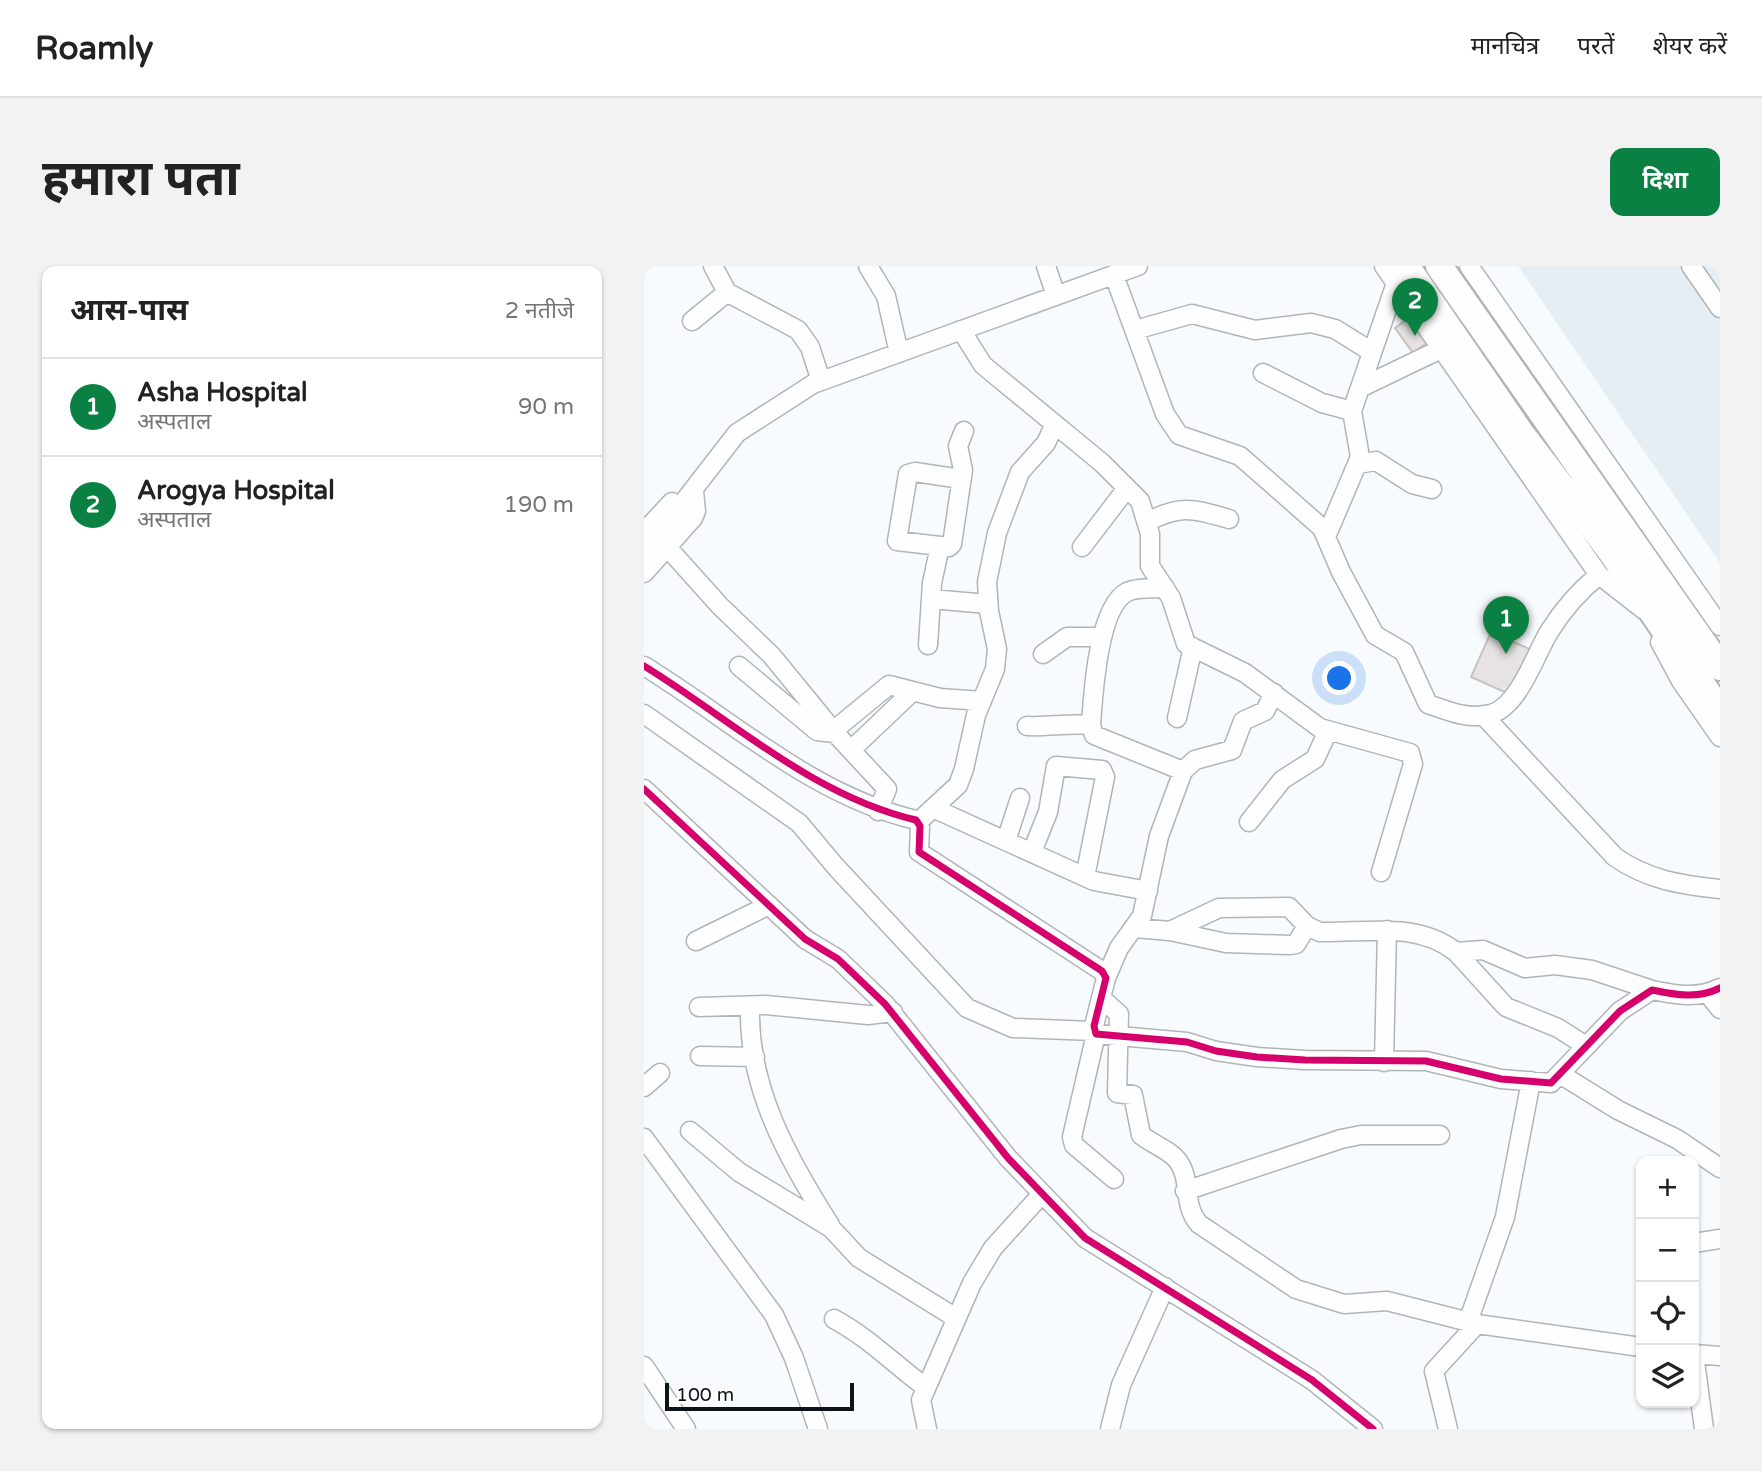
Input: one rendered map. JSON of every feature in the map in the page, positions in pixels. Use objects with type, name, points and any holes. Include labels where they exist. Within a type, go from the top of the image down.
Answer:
[{"type":"highway","points":[[1439,266],[1596,511],[1651,616],[1720,710]]},
{"type":"highway","points":[[1401,274],[1522,435],[1596,511],[1720,667]]},
{"type":"street","points":[[713,266],[727,294],[797,330],[810,347],[821,381]]},
{"type":"street","points":[[868,266],[886,296],[899,353]]},
{"type":"street","points":[[1046,266],[1056,296]]},
{"type":"street","points":[[644,553],[694,492],[737,433],[821,381],[1138,266]]},
{"type":"street","points":[[1384,266],[1401,274],[1443,348],[1598,575],[1651,616],[1681,681],[1720,737]]},
{"type":"street","points":[[1469,266],[1720,626]]},
{"type":"street","points":[[1691,266],[1720,308]]},
{"type":"street","points":[[1326,537],[1358,464],[1360,450],[1352,411],[1401,274]]},
{"type":"street","points":[[1114,275],[1166,414],[1179,435],[1240,456],[1313,519],[1326,537],[1341,572],[1375,635],[1404,652],[1427,704],[1464,717],[1493,714],[1518,692],[1550,630],[1580,590],[1598,575]]},
{"type":"street","points":[[692,321],[727,294]]},
{"type":"street","points":[[1135,330],[1192,314],[1255,330],[1311,323],[1335,330],[1372,352]]},
{"type":"street","points":[[961,330],[983,365],[1102,463],[1140,501],[1147,522],[1150,566],[1175,609],[1186,644],[1245,673],[1328,731],[1406,750],[1414,757],[1381,872]]},
{"type":"street","points":[[1360,388],[1443,348]]},
{"type":"street","points":[[1263,373],[1322,403],[1352,411]]},
{"type":"street","points":[[1054,426],[1048,440],[1026,464],[1014,484],[991,558],[988,604],[997,649],[995,669],[982,701],[958,785],[919,822],[919,852],[1102,971],[1106,978]]},
{"type":"street","points":[[961,479],[915,472],[907,478],[896,540],[940,546],[953,544],[963,464],[958,446],[964,431]]},
{"type":"street","points":[[1358,464],[1376,461],[1412,484],[1432,489]]},
{"type":"street","points":[[1082,547],[1127,488]]},
{"type":"street","points":[[644,532],[677,498],[694,492]]},
{"type":"street","points":[[644,573],[693,518],[696,511],[694,492]]},
{"type":"street","points":[[1147,522],[1167,511],[1182,509],[1195,509],[1229,519]]},
{"type":"street","points":[[928,645],[931,599],[940,546]]},
{"type":"street","points":[[667,547],[720,606],[772,656],[834,732],[887,789],[878,811]]},
{"type":"street","points":[[1165,588],[1126,593],[1120,598],[1101,637],[1094,677],[1091,725],[1094,735],[1183,771]]},
{"type":"street","points":[[931,599],[988,604]]},
{"type":"street","points":[[1043,654],[1066,637],[1101,637]]},
{"type":"street","points":[[1177,718],[1193,648]]},
{"type":"street","points":[[644,666],[813,779],[878,811],[919,822]]},
{"type":"street","points":[[738,666],[817,732],[834,732],[889,685],[912,692],[982,701]]},
{"type":"street","points":[[851,750],[912,692]]},
{"type":"street","points":[[1114,1179],[1074,1145],[1072,1137],[1106,978],[1119,948],[1142,916],[1159,836],[1183,771],[1195,760],[1232,750],[1243,721],[1265,711],[1274,693]]},
{"type":"street","points":[[644,714],[799,823],[836,867],[967,1008],[1013,1028],[1094,1032],[1187,1042],[1216,1051],[1257,1057],[1426,1061],[1501,1079],[1551,1083],[1620,1010],[1652,990]]},
{"type":"street","points":[[1483,715],[1615,857],[1633,870],[1664,882],[1720,889]]},
{"type":"street","points":[[1027,726],[1060,723],[1091,725]]},
{"type":"street","points":[[1249,822],[1282,780],[1315,759],[1328,731]]},
{"type":"street","points":[[1032,852],[1048,813],[1056,766],[1102,770],[1105,777],[1086,877]]},
{"type":"street","points":[[644,789],[805,939],[838,959],[893,1012],[978,1122],[1085,1238],[1312,1380],[1365,1426]]},
{"type":"street","points":[[1006,841],[1020,798]]},
{"type":"street","points":[[934,809],[1086,877],[1107,885],[1148,891]]},
{"type":"street","points":[[696,941],[769,905]]},
{"type":"street","points":[[1170,931],[1208,912],[1229,907],[1289,907],[1307,926],[1320,932],[1387,930],[1412,933],[1448,946],[1496,1000],[1558,1028],[1586,1046]]},
{"type":"street","points":[[1135,928],[1170,931],[1226,943],[1290,945],[1296,944],[1307,926]]},
{"type":"street","points":[[1384,1062],[1387,930]]},
{"type":"street","points":[[1455,952],[1483,950],[1525,968],[1555,965],[1592,970],[1652,990],[1679,995],[1714,991],[1720,1009]]},
{"type":"street","points":[[1101,998],[1119,1014],[1117,1093],[1133,1095],[1142,1135],[1177,1158],[1182,1167],[1192,1216],[1199,1224],[1296,1289],[1344,1304],[1387,1301],[1473,1323],[1636,1346]]},
{"type":"street","points":[[699,1007],[795,1007],[868,1015],[893,1012]]},
{"type":"street","points":[[750,1008],[750,1035],[768,1112],[789,1157],[834,1231],[859,1258],[956,1318]]},
{"type":"street","points":[[700,1056],[755,1057]]},
{"type":"street","points":[[644,1087],[660,1073]]},
{"type":"street","points":[[1560,1074],[1618,1110],[1717,1159]]},
{"type":"street","points":[[1448,1429],[1434,1371],[1473,1323],[1505,1217],[1531,1081]]},
{"type":"street","points":[[690,1132],[739,1172],[834,1231]]},
{"type":"street","points":[[1185,1191],[1341,1139],[1362,1135],[1440,1135]]},
{"type":"street","points":[[644,1138],[774,1315],[794,1358],[818,1429]]},
{"type":"street","points":[[927,1429],[921,1400],[925,1387],[972,1283],[993,1248],[1042,1194]]},
{"type":"street","points":[[1699,1242],[1720,1239]]},
{"type":"street","points":[[1110,1429],[1121,1385],[1165,1287]]},
{"type":"street","points":[[834,1320],[880,1348],[897,1367],[925,1387]]},
{"type":"street","points":[[1699,1354],[1720,1356]]},
{"type":"street","points":[[644,1366],[686,1429]]},
{"type":"street","points":[[1699,1392],[1704,1429]]},
{"type":"shaded area","points":[[1518,266],[1720,266],[1720,563]]},
{"type":"building","points":[[1413,315],[1431,340],[1413,353],[1395,328]]},
{"type":"building","points":[[1491,632],[1532,650],[1511,695],[1471,677]]},
{"type":"cycle path","points":[[644,666],[808,775],[878,809],[916,820],[920,826],[919,852],[1102,971],[1106,978],[1094,1026],[1096,1034],[1187,1042],[1216,1051],[1257,1057],[1426,1061],[1501,1079],[1551,1083],[1620,1011],[1652,990],[1695,995],[1720,988]]},
{"type":"cycle path","points":[[644,789],[805,939],[838,959],[885,1004],[1008,1158],[1085,1238],[1312,1380],[1373,1429]]},
{"type":"place","name":"Arogya Hospital","points":[[1415,336]]},
{"type":"place","name":"Asha Hospital","points":[[1506,654]]}]
